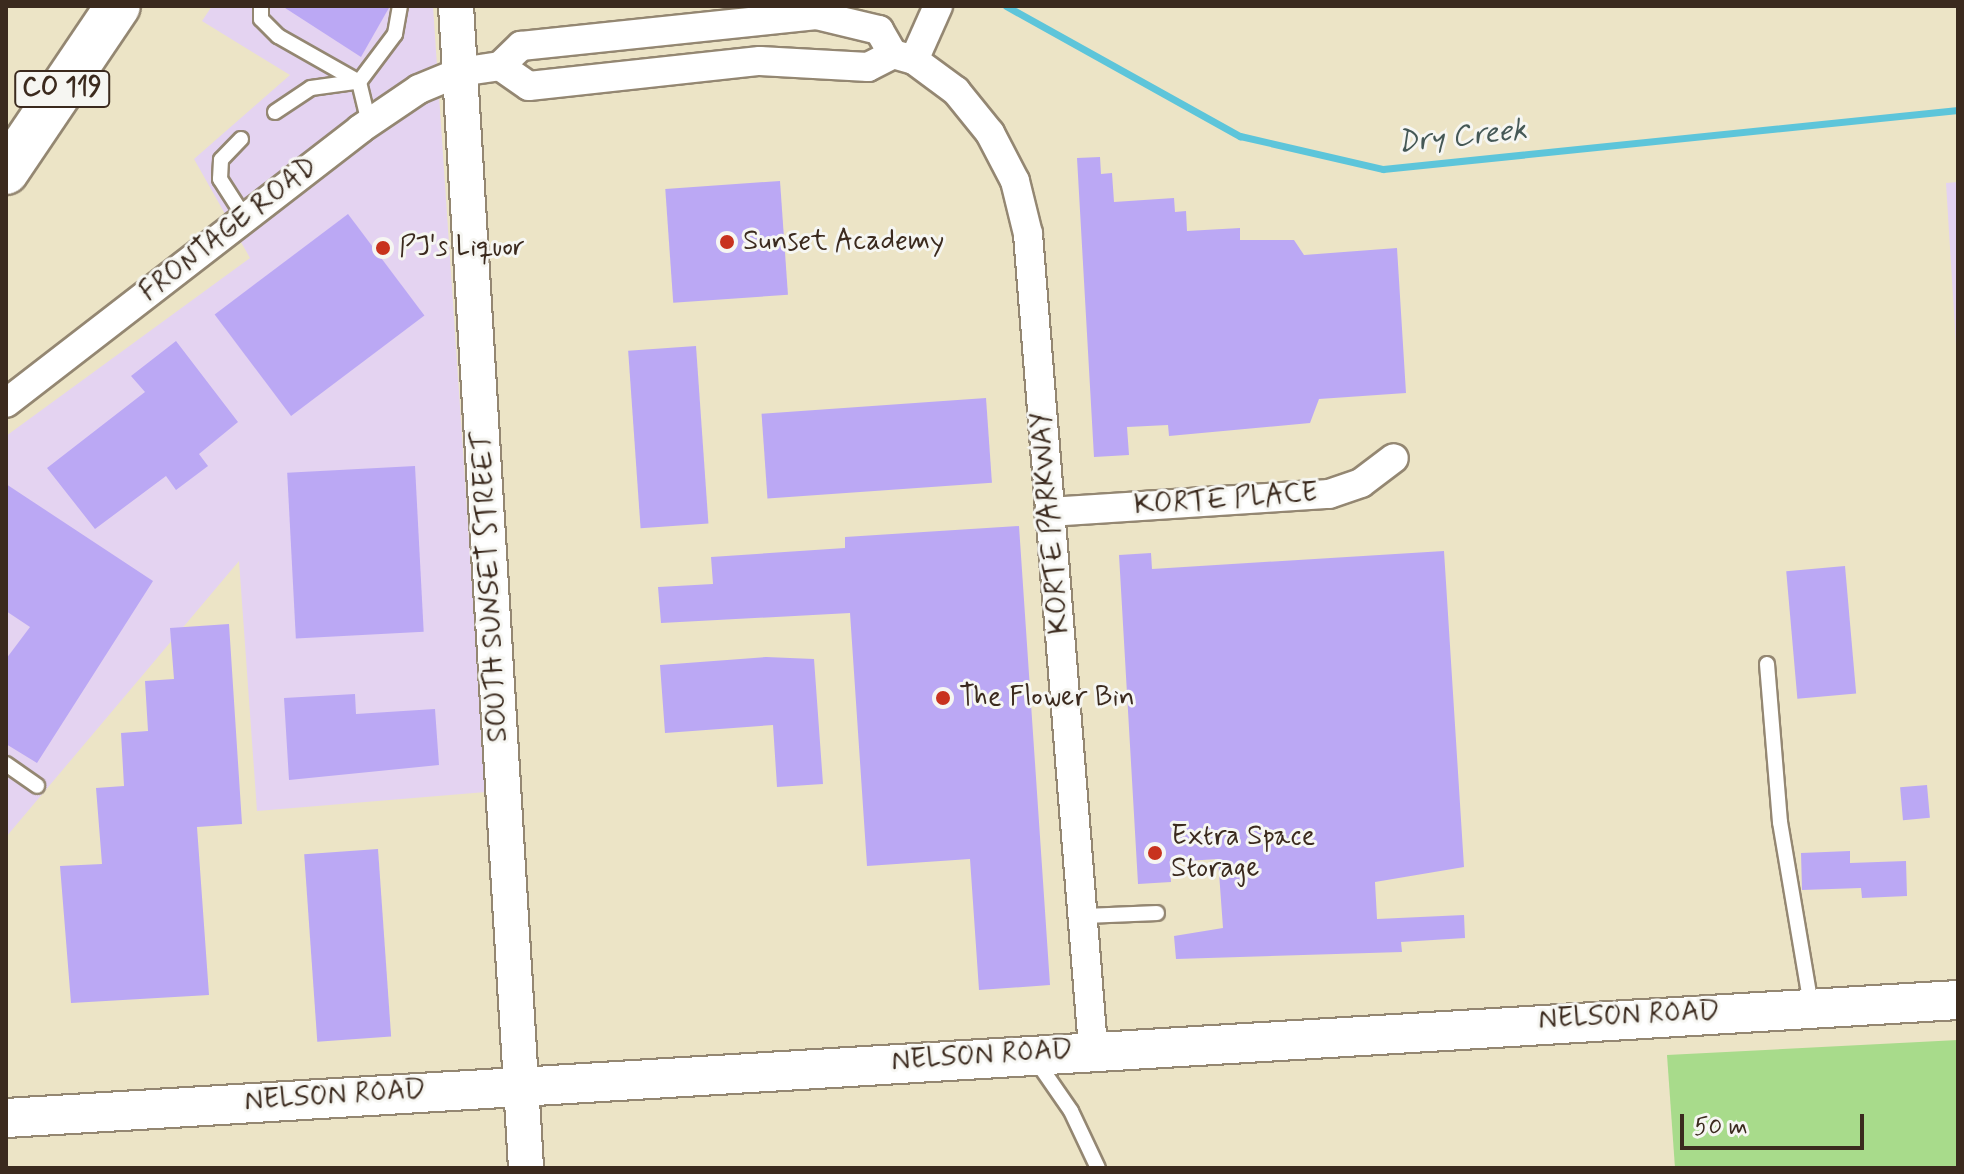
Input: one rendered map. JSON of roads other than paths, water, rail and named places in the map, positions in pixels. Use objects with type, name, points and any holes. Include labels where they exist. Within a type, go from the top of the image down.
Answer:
[{"type":"highway","name":"CO 119","points":[[6,172],[118,6]]},
{"type":"main road","name":"NELSON ROAD","points":[[6,1118],[1093,1048],[1958,1000]]},
{"type":"street","name":"SOUTH SUNSET STREET","points":[[456,6],[526,1168]]},
{"type":"street","points":[[500,66],[529,86],[760,61],[868,67],[904,57],[938,6]]},
{"type":"street","name":"KORTE PARKWAY","points":[[460,72],[500,66],[521,46],[556,39],[816,15],[879,30],[904,57],[956,91],[990,133],[1015,181],[1028,234],[1049,512],[1086,916],[1093,1048]]},
{"type":"street","name":"FRONTAGE ROAD","points":[[6,403],[369,123],[460,72]]},
{"type":"street","name":"KORTE PLACE","points":[[1049,512],[1329,494],[1361,483],[1394,458]]},
{"type":"lane","points":[[261,6],[261,19],[278,36],[359,82],[369,123]]},
{"type":"lane","points":[[275,112],[311,88],[359,82],[395,34],[400,6]]},
{"type":"lane","points":[[241,139],[221,160],[220,179],[245,218]]},
{"type":"lane","points":[[1767,664],[1780,822],[1811,1006]]},
{"type":"lane","points":[[6,764],[37,786]]},
{"type":"lane","points":[[1086,916],[1157,913]]},
{"type":"lane","points":[[1030,1052],[1071,1111],[1098,1168]]},
{"type":"waterway","name":"Dry Creek","points":[[1006,6],[1240,136],[1383,169],[1958,110]]},
{"type":"place","name":"Sunset Academy","points":[[727,242]]},
{"type":"place","name":"PJ's Liquor","points":[[383,248]]},
{"type":"place","name":"The Flower Bin","points":[[943,698]]},
{"type":"place","name":"Extra Space Storage","points":[[1155,853]]}]
